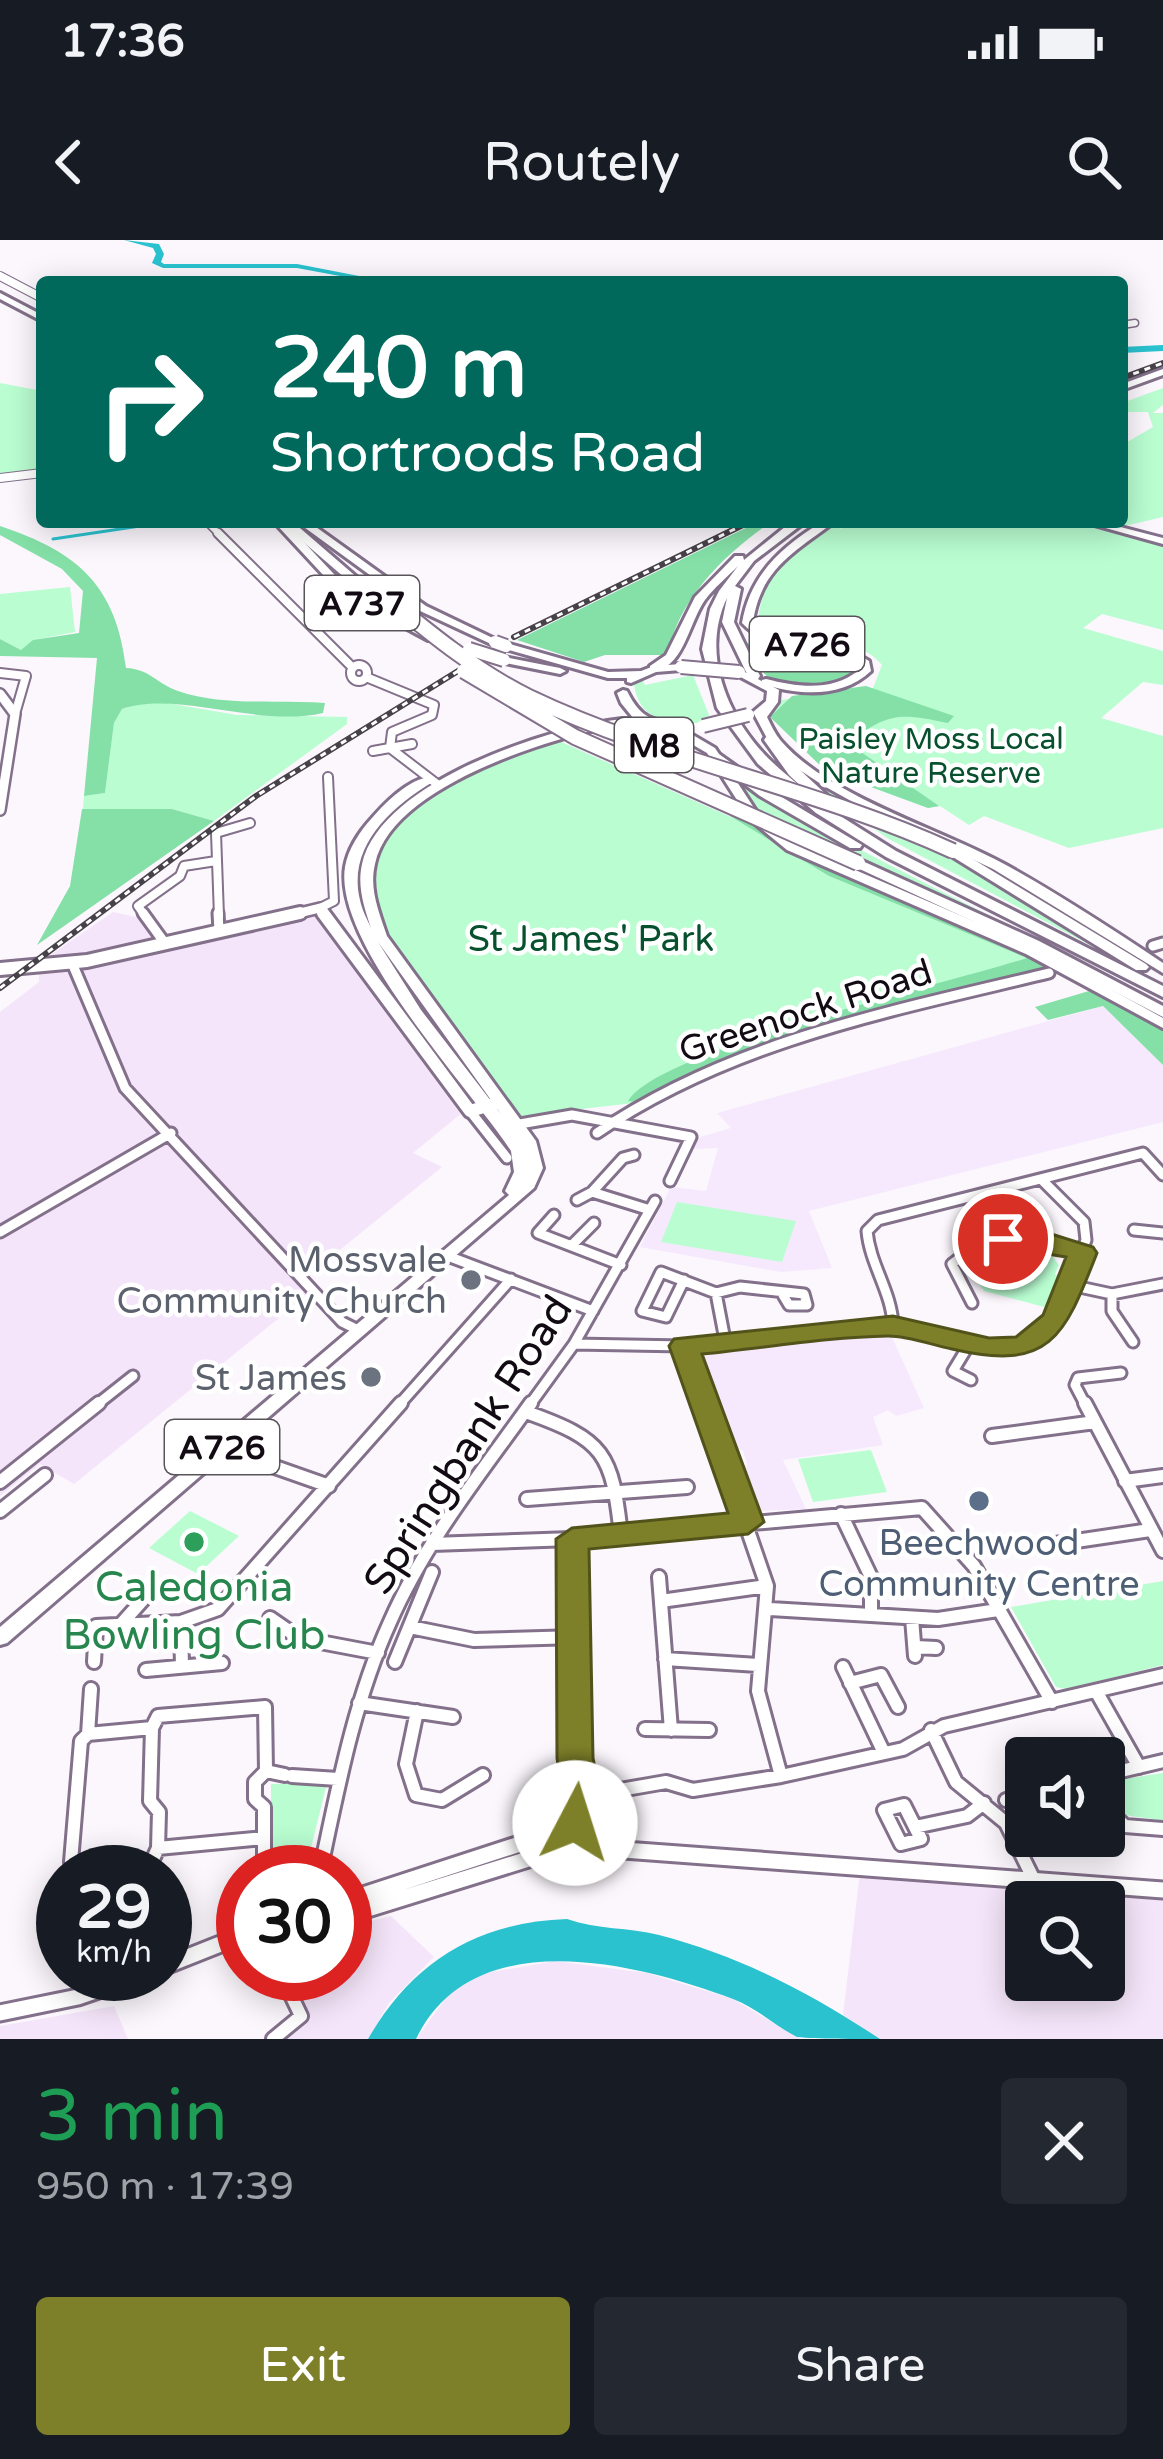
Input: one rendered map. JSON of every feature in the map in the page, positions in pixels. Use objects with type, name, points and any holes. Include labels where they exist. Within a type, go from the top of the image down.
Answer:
[{"type":"highway","points":[[1128,388],[1163,375]]},
{"type":"highway","name":"M8","points":[[291,528],[450,649],[529,697],[623,735],[827,797],[953,851],[1163,982]]},
{"type":"highway","name":"M8","points":[[306,528],[454,664],[542,719],[1019,936],[1163,1012]]},
{"type":"highway","name":"M8","points":[[654,669],[669,659],[698,600],[779,528]]},
{"type":"highway","name":"M8","points":[[790,528],[746,557],[712,592],[697,640],[705,693],[721,725],[757,769],[805,809],[926,879]]},
{"type":"highway","name":"M8","points":[[746,557],[728,615],[745,667],[760,679]]},
{"type":"highway","name":"M8","points":[[746,557],[723,593],[708,641],[714,686],[739,734],[775,775],[840,824],[1024,917]]},
{"type":"highway","name":"M8","points":[[771,740],[794,772],[853,823],[1163,992]]},
{"type":"highway","name":"M8","points":[[716,756],[806,818],[1088,958],[1163,1002]]},
{"type":"main road","points":[[0,293],[36,312]]},
{"type":"main road","name":"A737","points":[[288,528],[321,572],[359,602],[469,650],[502,649],[608,675],[639,674]]},
{"type":"main road","name":"A737","points":[[309,528],[422,608],[502,649],[599,678],[623,692]]},
{"type":"main road","name":"A726","points":[[623,692],[639,674],[681,667],[739,672],[802,688],[849,683],[866,666],[847,651],[760,635],[748,626],[747,615],[772,565],[821,528]]},
{"type":"main road","points":[[1112,528],[1163,541]]},
{"type":"main road","name":"A726","points":[[760,679],[771,702]]},
{"type":"main road","name":"A726","points":[[432,782],[597,726],[703,726],[748,715],[802,688]]},
{"type":"main road","points":[[623,692],[628,707]]},
{"type":"main road","points":[[771,702],[761,717],[771,740],[830,783],[995,865],[1163,969]]},
{"type":"main road","name":"A726","points":[[0,1638],[531,1181],[534,1156],[486,1106],[370,943],[352,892],[351,868],[362,840],[386,810],[493,752],[628,707],[652,724]]},
{"type":"main road","points":[[673,728],[694,736],[716,756],[753,816],[791,847],[1031,951],[1163,1024]]},
{"type":"street","points":[[0,276],[36,295]]},
{"type":"street","points":[[1128,324],[1135,323]]},
{"type":"street","points":[[0,478],[36,474]]},
{"type":"street","points":[[213,528],[350,671]]},
{"type":"street","points":[[367,673],[384,667]]},
{"type":"street","points":[[333,678],[350,671],[367,673],[434,705],[432,715],[392,732],[390,748]]},
{"type":"street","points":[[0,673],[26,676],[0,810]]},
{"type":"street","points":[[0,694],[15,714]]},
{"type":"street","points":[[373,751],[412,744]]},
{"type":"street","points":[[390,748],[432,782]]},
{"type":"street","points":[[0,969],[71,963],[320,908],[334,901],[328,777]]},
{"type":"street","points":[[219,930],[216,833],[250,823]]},
{"type":"street","points":[[164,942],[138,906],[180,876],[184,866],[216,861]]},
{"type":"street","points":[[320,908],[486,1106],[507,1158]]},
{"type":"street","points":[[71,963],[124,1088],[171,1133],[342,1322],[358,1330]]},
{"type":"street","name":"Greenock Road","points":[[510,1126],[563,1115],[612,1120],[700,1076],[824,1031],[1049,973]]},
{"type":"street","points":[[597,1133],[612,1120],[691,1137],[670,1181]]},
{"type":"street","points":[[0,1232],[171,1133]]},
{"type":"street","points":[[893,1326],[894,1306],[867,1246],[867,1231],[878,1220],[1143,1153],[1163,1174]]},
{"type":"street","points":[[577,1200],[592,1192],[623,1158],[634,1156]]},
{"type":"street","points":[[574,1344],[684,1346],[893,1326],[970,1343],[1022,1347],[1042,1335],[1082,1253],[1084,1222],[1042,1180]]},
{"type":"street","name":"Springbank Road","points":[[327,1845],[338,1779],[359,1703],[432,1544],[574,1344],[653,1206],[592,1192]]},
{"type":"street","points":[[554,1215],[538,1233],[621,1265]]},
{"type":"street","points":[[572,1246],[594,1223]]},
{"type":"street","points":[[1134,1230],[1163,1233]]},
{"type":"street","points":[[972,1303],[967,1279],[952,1264],[964,1252],[1003,1239],[1045,1240],[1082,1253]]},
{"type":"street","points":[[446,1256],[593,1311]]},
{"type":"street","points":[[685,1280],[666,1317],[642,1311],[661,1272],[685,1280],[716,1293],[740,1287],[783,1295]]},
{"type":"street","points":[[94,1662],[96,1626],[182,1622],[218,1609],[511,1279]]},
{"type":"street","points":[[1070,1285],[1112,1294],[1163,1284]]},
{"type":"street","points":[[716,1293],[725,1340]]},
{"type":"street","points":[[1112,1294],[1112,1311],[1133,1342]]},
{"type":"street","points":[[970,1343],[953,1371],[970,1380]]},
{"type":"street","points":[[684,1346],[767,1586],[770,1609],[758,1665],[758,1699],[781,1776]]},
{"type":"street","points":[[1121,1373],[1074,1380],[1162,1547]]},
{"type":"street","points":[[0,1482],[133,1376]]},
{"type":"street","points":[[526,1412],[598,1440],[611,1462],[621,1535]]},
{"type":"street","points":[[992,1436],[1095,1422]]},
{"type":"street","points":[[221,1448],[328,1486]]},
{"type":"street","points":[[0,1511],[45,1474]]},
{"type":"street","points":[[1125,1481],[1163,1475]]},
{"type":"street","points":[[527,1498],[687,1487]]},
{"type":"street","points":[[432,1544],[572,1539],[901,1507],[934,1514],[1052,1702]]},
{"type":"street","points":[[841,1514],[871,1577],[871,1615]]},
{"type":"street","points":[[1049,1544],[1150,1530]]},
{"type":"street","points":[[572,1539],[577,1637],[575,1758],[578,1780],[597,1794]]},
{"type":"street","points":[[395,1662],[432,1572]]},
{"type":"street","points":[[659,1577],[670,1730]]},
{"type":"street","points":[[661,1601],[767,1586]]},
{"type":"street","points":[[123,1622],[149,1593]]},
{"type":"street","points":[[770,1609],[912,1618],[998,1610]]},
{"type":"street","points":[[270,1618],[299,1638],[379,1653]]},
{"type":"street","points":[[912,1618],[915,1651],[936,1648]]},
{"type":"street","points":[[182,1622],[182,1667]]},
{"type":"street","points":[[410,1627],[474,1640],[577,1637]]},
{"type":"street","points":[[665,1659],[758,1665]]},
{"type":"street","points":[[146,1670],[223,1664]]},
{"type":"street","points":[[843,1666],[884,1754]]},
{"type":"street","points":[[850,1682],[881,1675],[898,1707]]},
{"type":"street","points":[[576,1841],[577,1816],[597,1794],[666,1782],[692,1790],[781,1776],[903,1749],[931,1730],[1163,1675]]},
{"type":"street","points":[[72,1845],[81,1742],[88,1734],[91,1689]]},
{"type":"street","points":[[1096,1691],[1139,1766]]},
{"type":"street","points":[[359,1703],[453,1717]]},
{"type":"street","points":[[158,1845],[159,1812],[150,1801],[152,1728],[158,1716],[265,1707],[266,1772],[255,1782],[255,1799],[264,1807],[264,1845]]},
{"type":"street","points":[[417,1712],[406,1764],[416,1795],[442,1801],[483,1775]]},
{"type":"street","points":[[88,1734],[152,1728]]},
{"type":"street","points":[[645,1729],[710,1730]]},
{"type":"street","points":[[931,1730],[956,1782],[1006,1823],[1034,1881]]},
{"type":"street","points":[[1125,1770],[1163,1761]]},
{"type":"street","points":[[266,1772],[338,1779]]},
{"type":"street","points":[[915,1827],[968,1816],[984,1803]]},
{"type":"street","points":[[1125,1826],[1163,1829]]},
{"type":"street","points":[[190,1845],[264,1838]]},
{"type":"street","points":[[372,1909],[441,1890],[576,1841]]},
{"type":"street","points":[[372,1890],[526,1842],[576,1841],[1034,1881]]},
{"type":"street","points":[[1125,1887],[1163,1890]]},
{"type":"street","points":[[0,2013],[65,2001]]},
{"type":"street","points":[[273,2039],[301,2016],[294,2001]]},
{"type":"shaded area","points":[[314,910],[463,1112],[413,1153],[442,1167],[309,1275],[306,1296],[74,1484],[40,1464],[0,1496],[0,1012],[39,982],[39,972],[69,970]]},
{"type":"shaded area","points":[[113,912],[145,919],[153,940],[110,952],[46,958]]},
{"type":"shaded area","points":[[1103,1006],[1163,1065],[1163,1122],[809,1211],[832,1268],[781,1272],[640,1247],[671,1187],[706,1191],[718,1148],[691,1149],[697,1138],[731,1128],[717,1113]]},
{"type":"shaded area","points":[[890,1333],[924,1408],[896,1416],[888,1410],[873,1417],[883,1445],[783,1460],[806,1509],[754,1511],[738,1469],[747,1465],[743,1450],[731,1448],[700,1352]]},
{"type":"shaded area","points":[[860,1872],[1005,1883],[1005,2001],[1125,2001],[1125,1893],[1163,1896],[1163,2039],[880,2039],[843,2015]]},
{"type":"shaded area","points":[[391,1916],[434,1957],[389,2003],[368,2039],[283,2039],[304,2021],[296,2001],[372,2001],[372,1921]]},
{"type":"shaded area","points":[[555,1961],[647,1973],[733,1999],[800,2039],[416,2039],[451,1991],[486,1973]]},
{"type":"shaded area","points":[[114,2006],[128,2039],[0,2039],[0,2026]]},
{"type":"green space","points":[[0,383],[36,390],[36,476],[0,481]]},
{"type":"green space","points":[[1163,388],[1163,405],[1153,413],[1163,413],[1163,517],[1128,525],[1128,442],[1153,427],[1148,412],[1128,412],[1128,401]]},
{"type":"green space","points":[[0,526],[51,547],[88,576],[113,614],[126,668],[196,696],[325,703],[323,713],[272,716],[167,704],[122,709],[114,723],[105,793],[84,796],[97,658],[0,656],[0,639],[21,650],[33,640],[79,633],[83,591],[62,569],[0,535]]},
{"type":"green space","points":[[746,528],[763,528],[693,596],[668,655],[605,655],[584,662],[517,640]]},
{"type":"green space","name":"Paisley Moss Local Nature Reserve","points":[[831,528],[1102,528],[1163,544],[1163,630],[1102,614],[1083,628],[1163,651],[1163,685],[1143,682],[1101,718],[1163,736],[1163,828],[1069,848],[984,816],[969,825],[940,806],[928,808],[825,770],[770,717],[781,700],[873,688],[882,665],[855,647],[788,638],[758,624],[766,591],[785,561],[813,537]]},
{"type":"green space","points":[[70,587],[75,632],[34,640],[21,650],[0,639],[0,594]]},
{"type":"green space","points":[[743,640],[761,651],[863,665],[862,671],[825,685],[791,687],[764,673]]},
{"type":"green space","points":[[693,675],[711,720],[685,724],[652,716],[634,685],[641,678],[645,685]]},
{"type":"green space","points":[[866,686],[954,716],[948,723],[885,720],[848,743],[939,806],[928,808],[825,770],[770,717],[792,696]]},
{"type":"green space","points":[[149,700],[237,715],[347,717],[347,724],[214,821],[172,809],[83,809],[84,796],[105,793],[114,723],[122,709]]},
{"type":"green space","name":"St James' Park","points":[[559,741],[740,821],[829,876],[1052,968],[784,1041],[686,1076],[642,1102],[521,1116],[490,1084],[388,945],[373,913],[372,866],[385,838],[406,813],[434,793],[499,761]]},
{"type":"green space","points":[[796,764],[1027,898],[1145,974],[887,838],[799,773]]},
{"type":"green space","points":[[734,777],[878,859],[1123,984],[863,861],[854,867],[987,927],[802,849],[758,815]]},
{"type":"green space","points":[[82,809],[172,809],[214,821],[37,945],[70,886]]},
{"type":"green space","points":[[733,813],[858,884],[979,930],[1119,1001],[1163,1029],[1163,1065],[1103,1006],[1048,1020],[1035,1007],[1089,991],[1052,968],[808,1034],[729,1061],[647,1098],[628,1101],[651,1081],[749,1039],[1027,958],[829,876],[730,816]]},
{"type":"green space","points":[[677,1202],[796,1221],[782,1262],[661,1242]]},
{"type":"green space","points":[[1016,1241],[1063,1254],[1052,1256],[1059,1265],[1055,1274],[1063,1281],[1052,1309],[984,1291],[967,1266],[975,1255]]},
{"type":"green space","points":[[871,1450],[887,1492],[813,1502],[798,1459]]},
{"type":"green space","name":"Caledonia Bowling Club","points":[[190,1511],[239,1536],[198,1574],[149,1548]]},
{"type":"green space","points":[[1163,1581],[1163,1665],[1066,1689],[1056,1687],[1011,1607]]},
{"type":"green space","points":[[1163,1773],[1163,1821],[1125,1814],[1125,1779]]},
{"type":"green space","points":[[327,1783],[312,1845],[271,1845],[271,1784]]},
{"type":"water","points":[[567,1919],[659,1935],[719,1954],[801,1991],[880,2039],[797,2037],[742,2003],[694,1986],[651,1973],[560,1961],[516,1965],[476,1978],[442,2002],[416,2039],[368,2039],[405,1988],[450,1951],[504,1928]]},
{"type":"waterway","points":[[128,240],[156,246],[160,254],[156,263],[163,266],[297,266],[353,276]]},
{"type":"waterway","points":[[1128,350],[1163,348]]},
{"type":"waterway","points":[[53,539],[127,528]]},
{"type":"railway","points":[[1128,376],[1163,363]]},
{"type":"railway","points":[[514,637],[737,528]]},
{"type":"railway","points":[[0,988],[256,796],[479,658]]},
{"type":"place","name":"Mossvale Community Church","points":[[471,1280]]},
{"type":"place","name":"St James","points":[[371,1377]]},
{"type":"place","name":"Beechwood Community Centre","points":[[979,1501]]},
{"type":"place","name":"Caledonia Bowling Club","points":[[194,1542]]},
{"type":"route","points":[[575,1823],[597,1794],[578,1780],[575,1758],[577,1637],[572,1539],[748,1522],[684,1346],[893,1326],[989,1348],[1022,1347],[1042,1335],[1056,1318],[1082,1253],[1045,1240],[1003,1239]]}]
